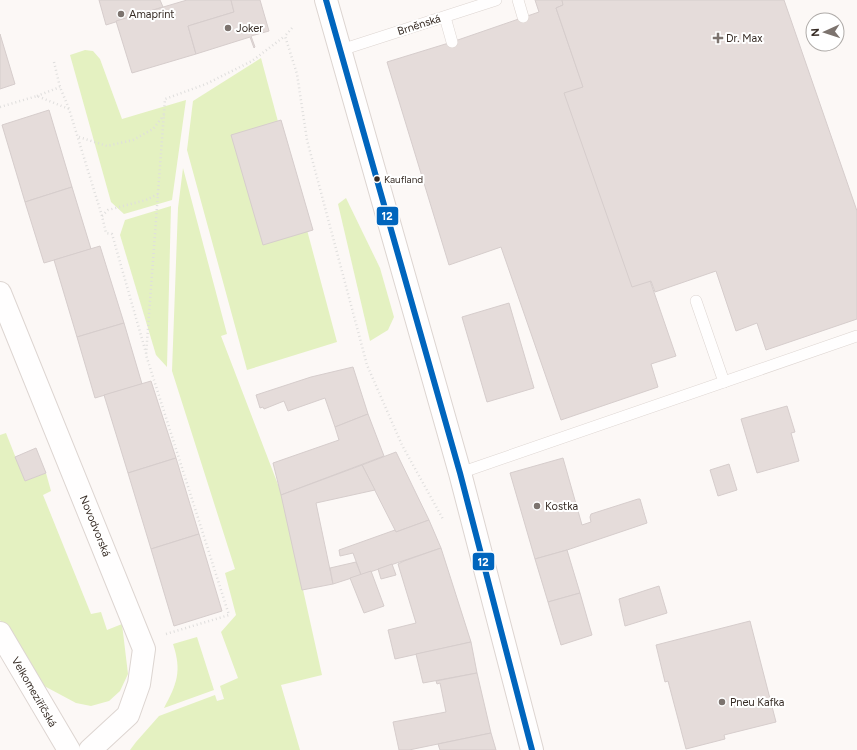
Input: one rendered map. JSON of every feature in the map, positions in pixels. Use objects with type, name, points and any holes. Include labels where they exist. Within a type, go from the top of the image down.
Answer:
[{"type":"street","points":[[326,0],[460,472],[532,750]]},
{"type":"street","name":"Novodvorská","points":[[0,292],[144,649],[139,684],[128,715],[90,750]]},
{"type":"street","name":"Velkomeziříčská","points":[[0,633],[69,750]]},
{"type":"lane","name":"Brněnská","points":[[341,50],[496,0]]},
{"type":"lane","points":[[518,0],[523,17]]},
{"type":"lane","points":[[445,17],[452,42]]},
{"type":"lane","points":[[696,301],[724,382]]},
{"type":"lane","points":[[460,472],[857,336]]},
{"type":"path","points":[[146,355],[165,98],[206,84],[252,61],[285,36],[292,28]]},
{"type":"path","points":[[285,36],[297,74],[307,140],[367,365],[402,445],[447,525]]},
{"type":"path","points":[[54,62],[60,87],[78,137],[106,233],[112,234],[146,355],[229,615],[165,634]]},
{"type":"path","points":[[0,107],[37,96],[60,87]]},
{"type":"path","points":[[37,96],[69,109]]},
{"type":"path","points":[[78,137],[107,146],[133,140],[153,129],[164,115]]},
{"type":"path","points":[[102,216],[108,210],[146,200],[158,194]]},
{"type":"green space","points":[[85,50],[93,51],[100,59],[122,119],[186,100],[172,200],[124,214],[111,202],[70,55]]},
{"type":"green space","points":[[261,58],[337,342],[247,370],[187,150],[193,101]]},
{"type":"green space","points":[[183,168],[227,334],[221,336],[282,495],[322,675],[281,685],[300,750],[130,750],[159,716],[215,695],[217,701],[224,699],[220,686],[238,678],[221,632],[236,615],[225,573],[235,569],[172,371],[178,208]]},
{"type":"green space","points":[[346,198],[380,268],[394,317],[388,330],[370,341],[338,204]]},
{"type":"green space","points":[[171,206],[167,367],[156,355],[120,235],[125,220]]},
{"type":"green space","points":[[6,433],[25,481],[46,473],[51,491],[43,495],[91,614],[101,612],[107,630],[122,624],[128,674],[120,691],[109,701],[91,706],[76,703],[33,680],[0,620],[0,435]]},
{"type":"green space","points":[[197,637],[214,690],[164,708],[175,684],[178,670],[173,644]]},
{"type":"building","name":"Amaprint","points":[[99,0],[160,0],[163,7],[106,25]]},
{"type":"building","points":[[187,0],[231,0],[234,12],[188,26],[196,54],[132,73],[116,21]]},
{"type":"building","name":"Joker","points":[[231,0],[260,0],[269,31],[251,36],[255,47],[254,48],[250,37],[196,54],[188,26],[234,12]]},
{"type":"building","name":"Kaufland","points":[[535,0],[562,0],[563,5],[556,8],[676,356],[651,364],[658,387],[561,420],[501,247],[449,265],[387,62],[452,42],[539,12]]},
{"type":"building","points":[[562,0],[784,0],[857,211],[857,319],[766,350],[757,323],[736,331],[716,271],[655,292],[651,281],[632,287],[564,93],[583,87],[556,8],[563,5]]},
{"type":"building","points":[[0,34],[15,84],[0,89]]},
{"type":"building","points":[[49,110],[72,187],[25,202],[2,125]]},
{"type":"building","points":[[281,120],[313,230],[263,245],[231,135]]},
{"type":"building","points":[[72,187],[91,249],[44,263],[25,202]]},
{"type":"building","points":[[100,246],[124,323],[77,337],[54,260]]},
{"type":"building","points":[[509,303],[534,388],[487,402],[462,317]]},
{"type":"building","points":[[124,323],[142,384],[95,398],[77,337]]},
{"type":"building","points":[[353,367],[368,414],[335,427],[325,398],[288,411],[284,401],[264,409],[263,407],[260,408],[256,395],[311,377]]},
{"type":"building","points":[[151,381],[176,458],[128,473],[104,395]]},
{"type":"building","points":[[787,406],[795,432],[791,433],[799,461],[757,473],[741,419]]},
{"type":"building","points":[[368,414],[384,456],[281,495],[273,463],[339,440],[335,427]]},
{"type":"building","points":[[36,448],[46,473],[25,481],[15,457]]},
{"type":"building","points":[[396,452],[429,520],[396,532],[362,465]]},
{"type":"building","points":[[176,458],[199,534],[151,549],[128,473]]},
{"type":"building","points":[[563,458],[582,525],[591,522],[591,514],[638,499],[640,499],[647,523],[567,550],[535,559],[510,473]]},
{"type":"building","points":[[729,464],[737,490],[718,496],[710,470]]},
{"type":"building","points":[[362,465],[375,490],[316,503],[333,584],[302,590],[281,495]]},
{"type":"building","points":[[429,520],[441,548],[361,575],[353,553],[340,556],[339,550],[395,530],[396,532]]},
{"type":"building","points":[[199,534],[222,611],[174,626],[151,549]]},
{"type":"building","points":[[441,548],[471,642],[395,659],[388,630],[416,623],[398,564]]},
{"type":"building","points":[[567,550],[580,593],[548,602],[535,559]]},
{"type":"building","points":[[356,562],[361,575],[333,584],[330,568]]},
{"type":"building","points":[[392,564],[396,575],[381,579],[378,569]]},
{"type":"building","points":[[371,571],[384,606],[364,613],[350,578]]},
{"type":"building","points":[[659,586],[667,613],[625,626],[619,599]]},
{"type":"building","points":[[580,593],[592,635],[561,645],[548,602]]},
{"type":"building","name":"Pneu Kafka","points":[[750,621],[776,722],[724,735],[725,739],[686,749],[668,681],[665,682],[656,645]]},
{"type":"building","points":[[471,642],[477,673],[423,683],[416,654]]},
{"type":"building","points":[[477,673],[491,733],[409,750],[399,750],[393,722],[446,712],[440,683],[437,684],[436,681]]},
{"type":"building","points":[[491,733],[496,750],[440,750],[438,744]]},
{"type":"transit line","name":"12","points":[[326,0],[460,473],[532,750]]},
{"type":"place","name":"Amaprint","points":[[121,14]]},
{"type":"place","name":"Joker","points":[[228,28]]},
{"type":"place","name":"Dr. Max","points":[[718,38]]},
{"type":"place","name":"Kaufland","points":[[377,179]]},
{"type":"place","name":"Kostka","points":[[537,506]]},
{"type":"place","name":"Pneu Kafka","points":[[722,702]]}]
